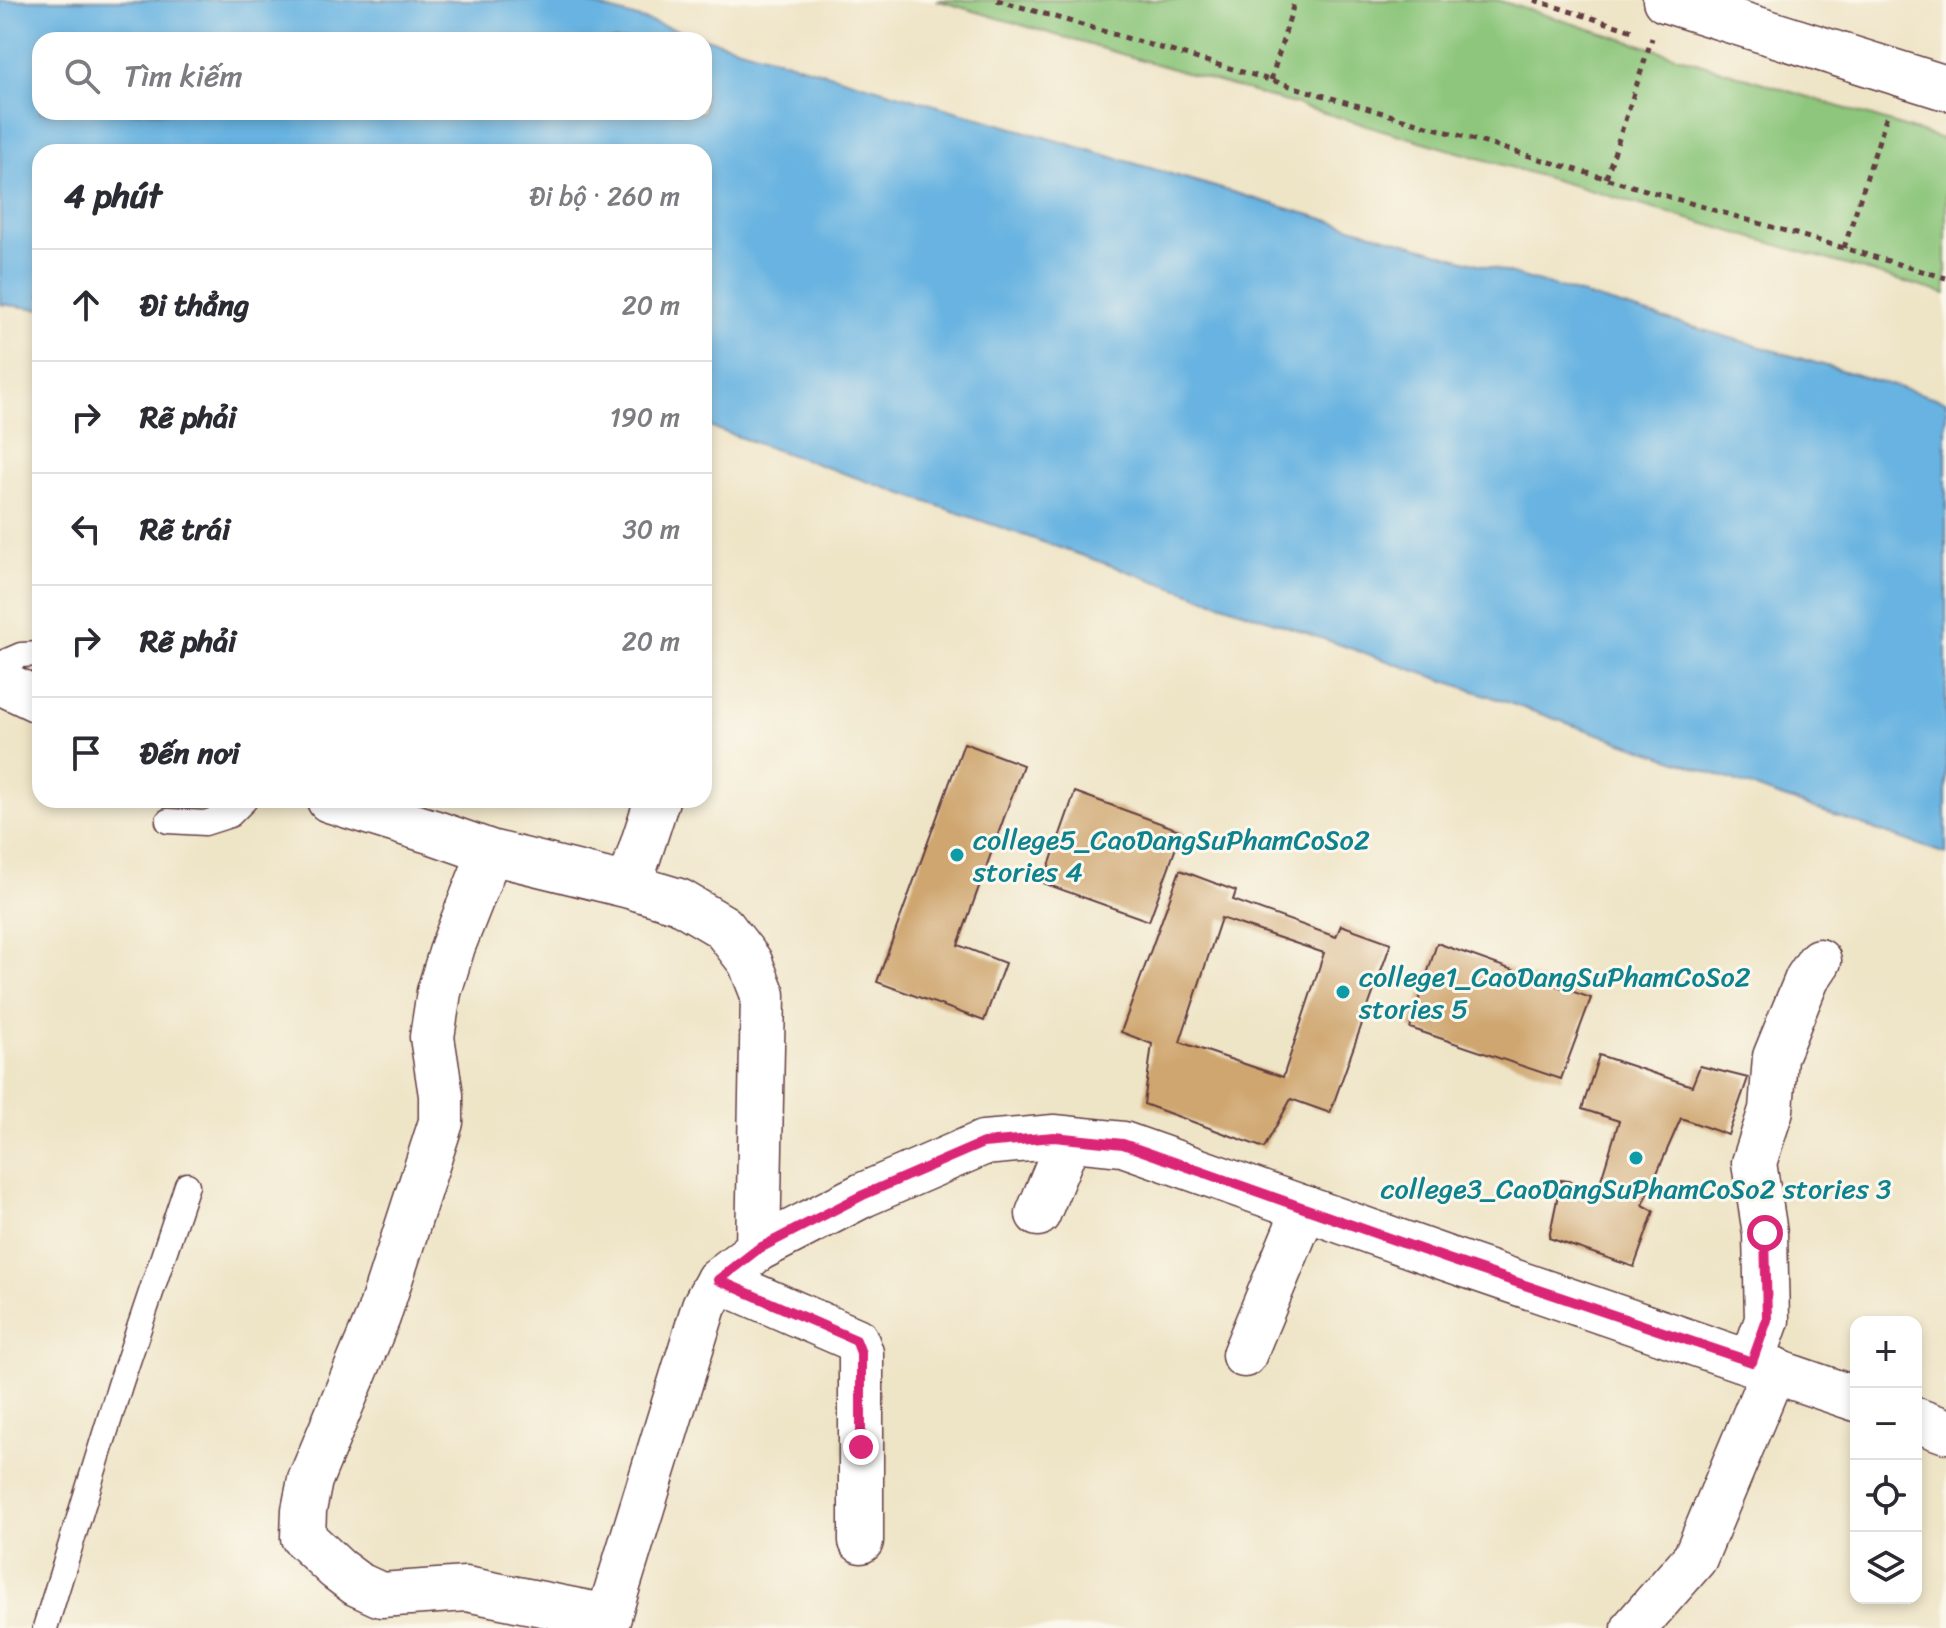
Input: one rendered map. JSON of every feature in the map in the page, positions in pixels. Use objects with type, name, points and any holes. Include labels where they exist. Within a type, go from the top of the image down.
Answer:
[{"type":"street","points":[[1659,18],[1946,88]]},
{"type":"street","points":[[0,682],[32,697]]},
{"type":"street","points":[[384,808],[440,816],[490,852],[679,901],[723,927],[750,962],[763,995],[758,1249]]},
{"type":"street","points":[[629,886],[654,808]]},
{"type":"street","points":[[490,852],[453,946],[439,992],[432,1037],[441,1095],[441,1122],[378,1317],[310,1480],[304,1510],[303,1537],[357,1584],[381,1595],[466,1589],[607,1622],[704,1306],[718,1280],[758,1249],[863,1195],[983,1143],[1054,1137],[1123,1144],[1850,1397]]},
{"type":"street","points":[[1634,1628],[1695,1558],[1763,1365],[1767,1320],[1765,1233],[1754,1163],[1771,1110],[1775,1057],[1807,979],[1819,961]]},
{"type":"street","points":[[1038,1214],[1069,1139]]},
{"type":"street","points":[[1244,1355],[1305,1208]]},
{"type":"street","points":[[718,1280],[856,1340],[861,1353],[861,1541]]},
{"type":"lane","points":[[0,664],[21,655],[32,654]]},
{"type":"lane","points":[[168,821],[205,823],[230,815],[237,808]]},
{"type":"lane","points":[[45,1628],[120,1385],[187,1185]]},
{"type":"path","points":[[997,0],[1946,278]]},
{"type":"path","points":[[1271,80],[1295,0]]},
{"type":"path","points":[[1606,178],[1659,18]]},
{"type":"path","points":[[1844,248],[1889,111]]},
{"type":"green space","points":[[936,0],[1497,0],[1946,140],[1946,294]]},
{"type":"water","points":[[0,0],[576,0],[685,32],[32,32],[32,120],[712,120],[712,40],[1946,401],[1946,854],[712,428],[712,144],[32,144],[32,308],[0,304]]},
{"type":"building","name":"college5_CaoDangSuPhamCoSo2 stories 4","points":[[964,743],[1023,765],[958,945],[1005,963],[984,1021],[877,982]]},
{"type":"building","points":[[1075,792],[1182,831],[1149,921],[1043,883]]},
{"type":"building","name":"college1_CaoDangSuPhamCoSo2 stories 5","points":[[1180,870],[1236,891],[1233,900],[1336,937],[1341,925],[1391,943],[1330,1113],[1291,1099],[1264,1148],[1144,1104],[1152,1044],[1121,1032]],"holes":[[[1221,918],[1324,953],[1283,1077],[1180,1042]]]},
{"type":"building","points":[[1437,943],[1591,998],[1561,1079],[1410,1028]]},
{"type":"building","name":"college3_CaoDangSuPhamCoSo2 stories 3","points":[[1599,1055],[1692,1086],[1700,1066],[1748,1078],[1728,1135],[1681,1118],[1643,1205],[1654,1211],[1634,1267],[1549,1238],[1561,1180],[1599,1186],[1619,1121],[1582,1109]]},
{"type":"place","name":"college5_CaoDangSuPhamCoSo2 stories 4","points":[[957,855]]},
{"type":"place","name":"college1_CaoDangSuPhamCoSo2 stories 5","points":[[1343,992]]},
{"type":"place","name":"college3_CaoDangSuPhamCoSo2 stories 3","points":[[1636,1158]]},
{"type":"route","points":[[861,1447],[861,1353],[856,1340],[718,1280],[758,1249],[785,1235],[863,1195],[983,1143],[1054,1137],[1123,1144],[1752,1362],[1767,1320],[1765,1233]]}]
